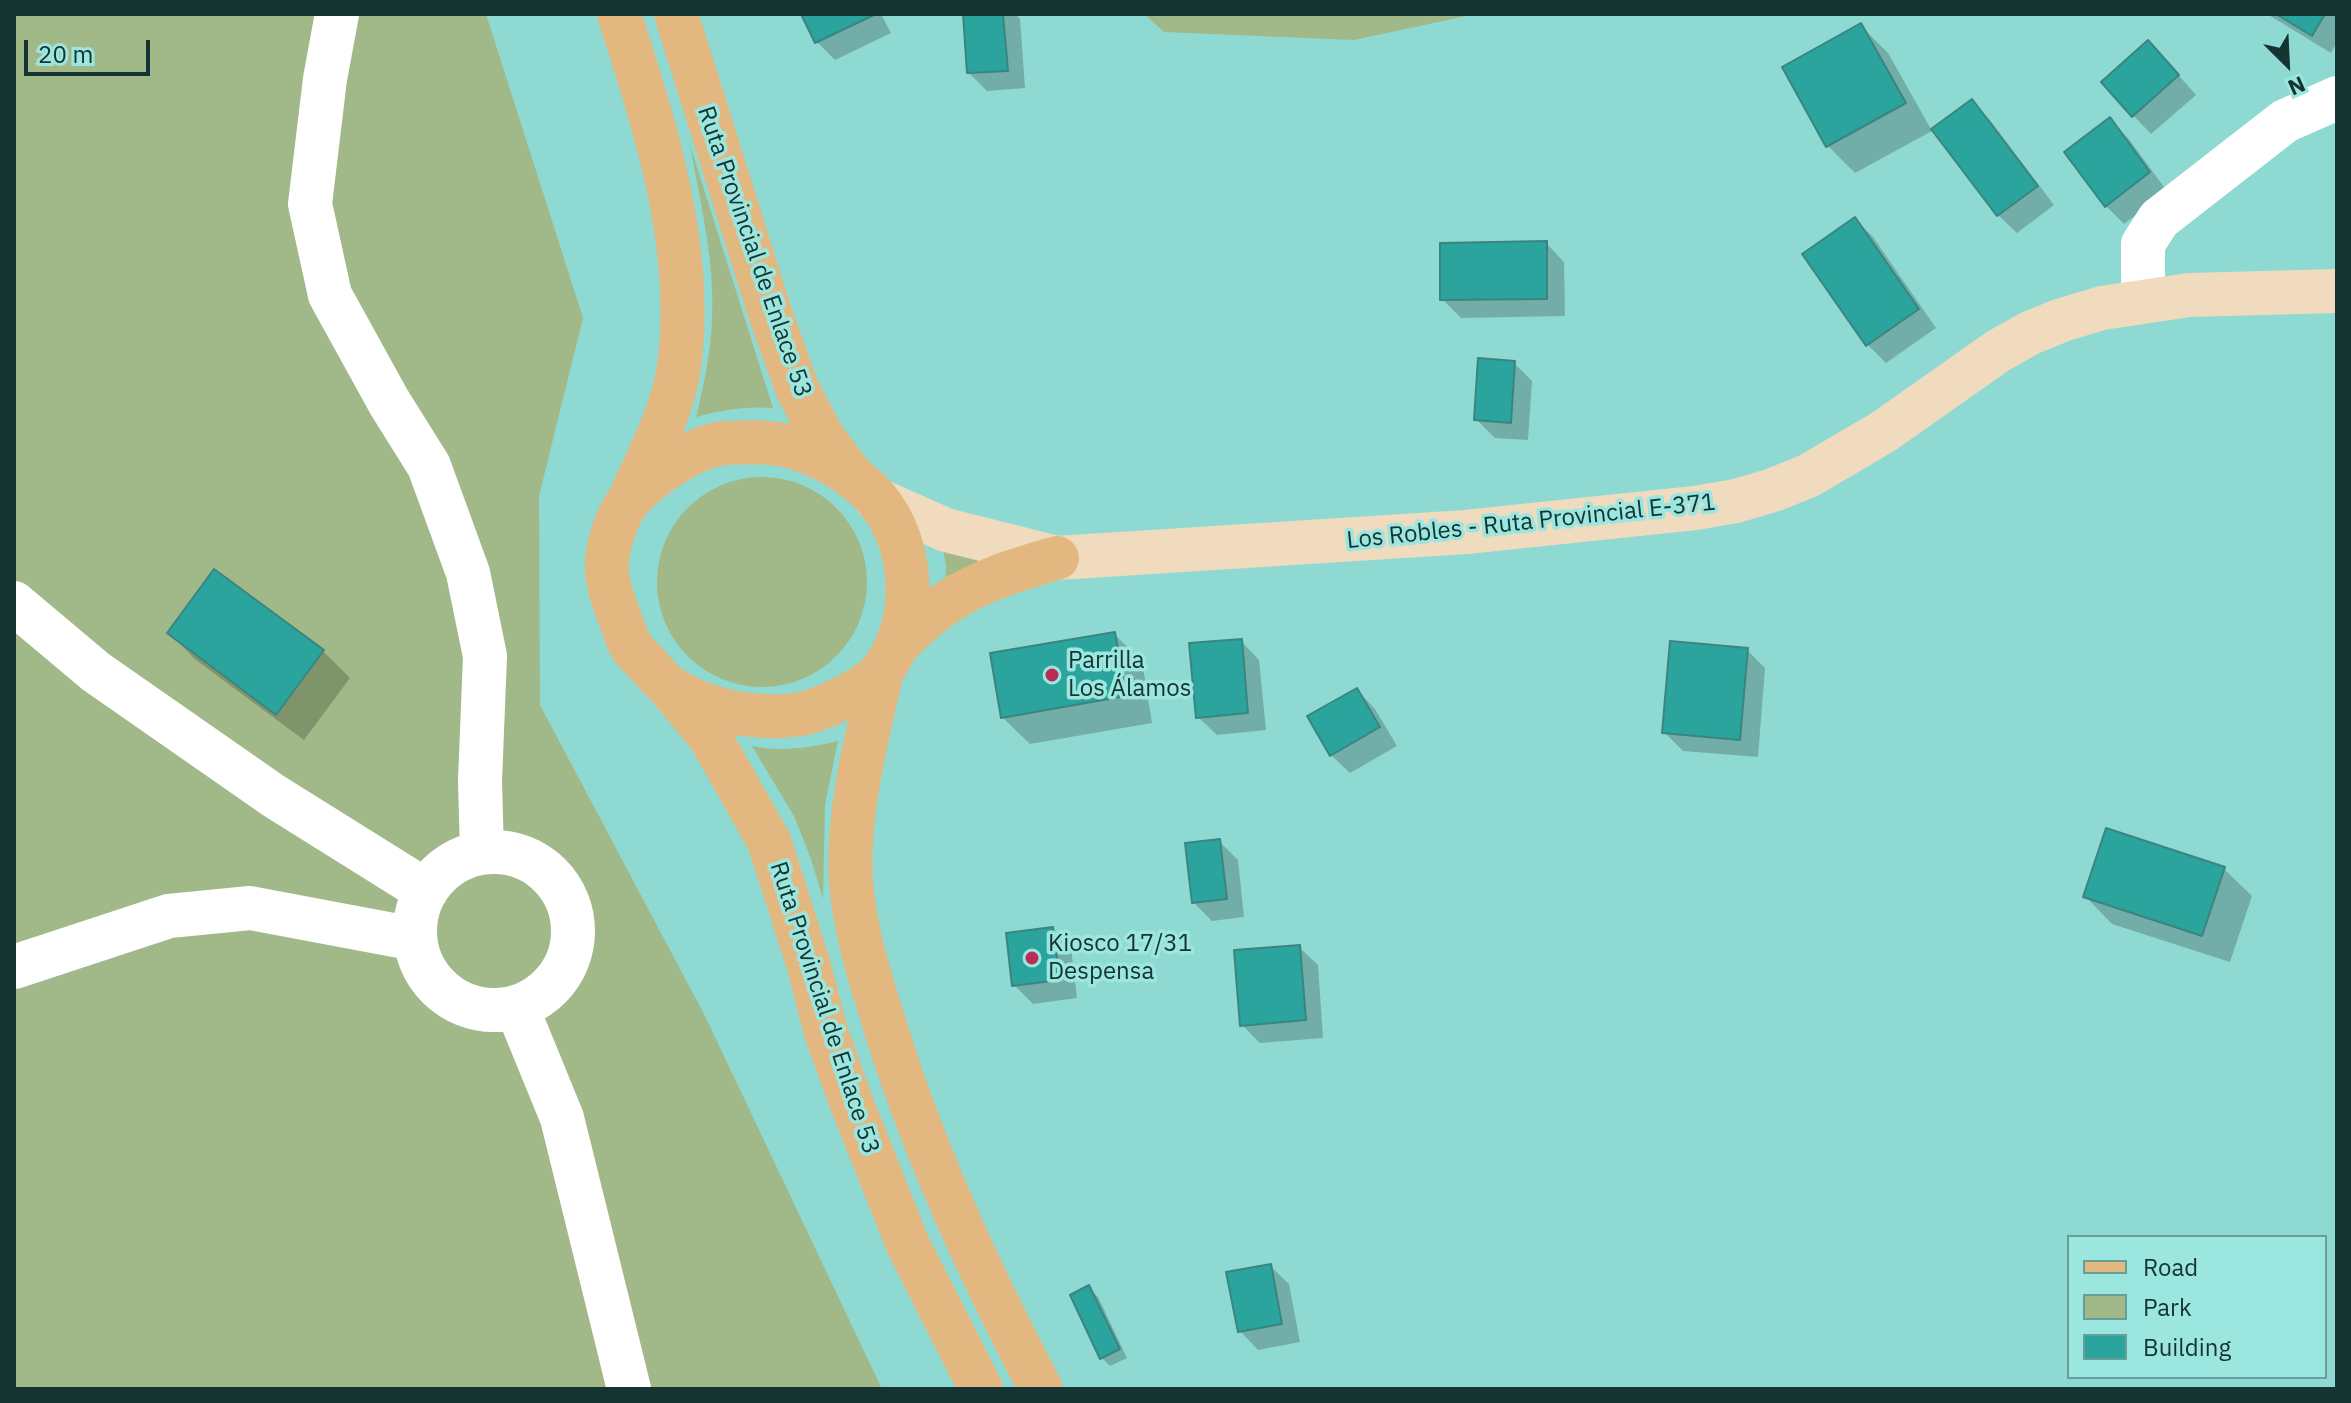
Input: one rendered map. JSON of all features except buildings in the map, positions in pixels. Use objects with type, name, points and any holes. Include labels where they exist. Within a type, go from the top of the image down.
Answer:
[{"type":"main road","points":[[619,14],[651,115],[669,186],[681,271],[683,312],[679,369],[662,428],[615,527],[606,561],[612,601],[632,648],[666,684],[702,704],[732,713],[796,715],[824,707],[854,693],[949,601],[1011,572],[1057,558]]},
{"type":"main road","name":"Ruta Provincial de Enlace 53","points":[[676,14],[771,316],[797,388],[822,436],[890,521],[903,550],[908,582],[906,614],[890,658]]},
{"type":"main road","name":"Los Robles - Ruta Provincial E-371","points":[[865,489],[946,530],[1057,558],[1466,532],[1665,511],[1736,501],[1796,481],[1883,432],[1998,351],[2062,320],[2102,308],[2189,295],[2337,291]]},
{"type":"main road","points":[[630,499],[686,456],[718,444],[753,442],[787,445],[819,457],[865,489]]},
{"type":"main road","points":[[890,658],[867,738],[853,824],[851,877],[854,908],[886,1031],[923,1137],[989,1286],[1041,1389]]},
{"type":"main road","name":"Ruta Provincial de Enlace 53","points":[[666,684],[710,737],[769,841],[808,963],[826,1032],[850,1099],[908,1245],[981,1389]]},
{"type":"street","points":[[337,14],[325,79],[310,204],[330,295],[389,402],[429,466],[468,573],[485,656],[480,781],[482,853]]},
{"type":"street","points":[[2143,301],[2143,244],[2159,219],[2285,121],[2331,95]]},
{"type":"street","points":[[14,603],[109,681],[274,796],[426,891]]},
{"type":"street","points":[[482,853],[513,854],[540,865],[561,886],[573,913],[574,943],[563,972],[544,994],[517,1008],[489,1011],[462,1005],[438,988],[422,966],[415,939],[419,905],[426,891],[441,872],[460,860],[482,853]]},
{"type":"street","points":[[14,967],[169,916],[250,908],[415,939]]},
{"type":"street","points":[[517,1008],[562,1118],[629,1389]]},
{"type":"green space","points":[[14,14],[486,14],[583,318],[539,496],[540,705],[705,1016],[882,1389],[14,1389]]},
{"type":"green space","points":[[1144,14],[1476,14],[1354,40],[1164,32]]},
{"type":"green space","points":[[690,145],[773,408],[734,409],[696,417],[709,356],[712,296],[706,231]]},
{"type":"green space","points":[[762,477],[802,485],[836,508],[859,542],[867,582],[859,622],[836,656],[802,679],[762,687],[722,679],[688,656],[665,622],[657,582],[665,542],[688,508],[722,485]]},
{"type":"green space","points":[[943,549],[994,562],[945,583]]},
{"type":"green space","points":[[838,741],[825,805],[823,899],[794,816],[752,746],[795,748]]},
{"type":"place","name":"Parrilla Los Álamos","points":[[1052,675]]},
{"type":"place","name":"Kiosco 17/31 Despensa","points":[[1032,958]]}]
